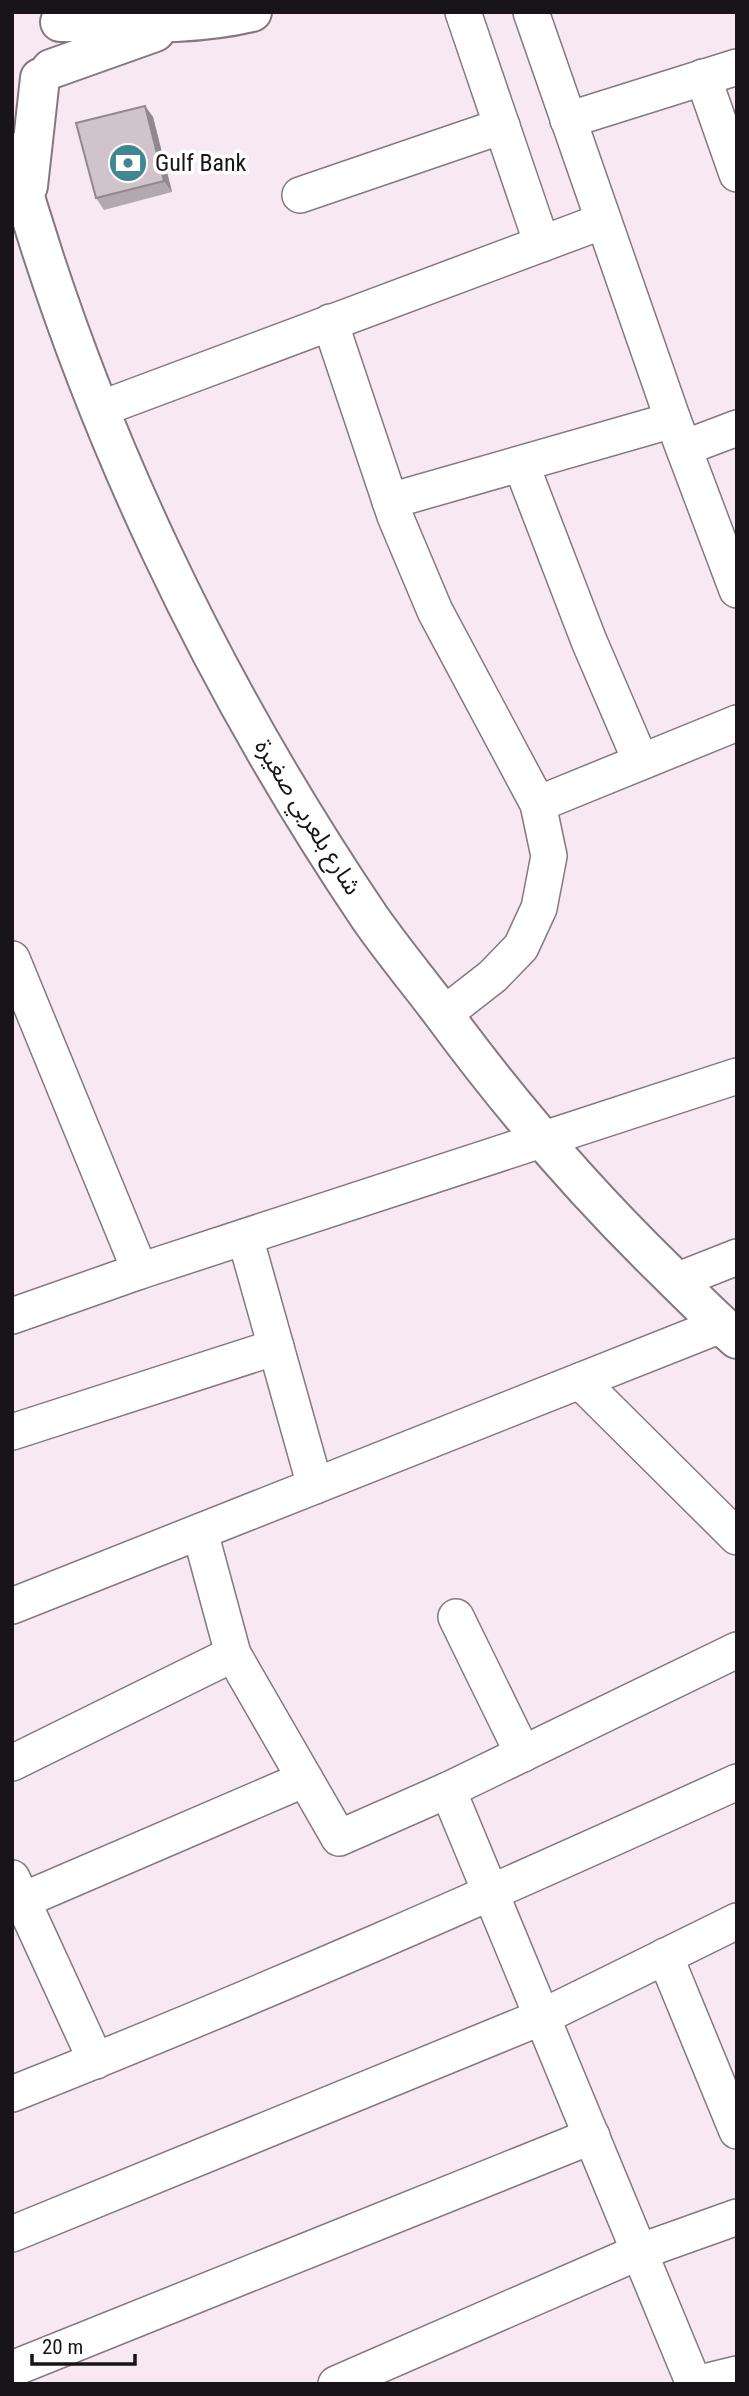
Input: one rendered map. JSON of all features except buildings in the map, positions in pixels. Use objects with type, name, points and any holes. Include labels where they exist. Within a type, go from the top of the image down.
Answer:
[{"type":"main road","points":[[58,17],[182,22],[234,14]]},
{"type":"main road","name":"شارع بلعربي صغيرة","points":[[26,202],[34,76],[58,59],[63,34],[58,17]]},
{"type":"main road","points":[[34,76],[182,22]]},
{"type":"main road","name":"شارع بلعربي صغيرة","points":[[12,152],[54,291],[164,561],[214,659],[284,783],[372,920],[443,1015],[543,1140],[619,1225],[729,1332]]},
{"type":"street","points":[[463,12],[542,244]]},
{"type":"street","points":[[531,12],[678,434],[737,590]]},
{"type":"street","points":[[568,120],[737,67]]},
{"type":"street","points":[[703,77],[737,174]]},
{"type":"street","points":[[299,195],[502,126]]},
{"type":"street","points":[[100,409],[603,221]]},
{"type":"street","points":[[330,322],[390,501],[435,611],[538,804],[549,856],[539,908],[521,947],[493,976],[443,1015]]},
{"type":"street","points":[[390,501],[521,464],[678,434],[737,428]]},
{"type":"street","points":[[521,464],[589,641],[641,762]]},
{"type":"street","points":[[538,804],[737,723]]},
{"type":"street","points":[[12,959],[140,1271]]},
{"type":"street","points":[[12,1316],[140,1271],[737,1076]]},
{"type":"street","points":[[244,1237],[315,1486]]},
{"type":"street","points":[[676,1281],[737,1257]]},
{"type":"street","points":[[12,1606],[580,1381],[729,1332]]},
{"type":"street","points":[[12,1432],[276,1348]]},
{"type":"street","points":[[580,1381],[737,1537]]},
{"type":"street","points":[[200,1532],[233,1654],[339,1838],[448,1790],[737,1650]]},
{"type":"street","points":[[456,1616],[523,1754]]},
{"type":"street","points":[[12,1763],[233,1654]]},
{"type":"street","points":[[96,2061],[16,1894],[305,1779]]},
{"type":"street","points":[[12,2094],[491,1893],[737,1782]]},
{"type":"street","points":[[448,1790],[695,2384],[737,2374]]},
{"type":"street","points":[[12,2234],[542,2017],[735,1924]]},
{"type":"street","points":[[665,1956],[737,2131]]},
{"type":"street","points":[[12,2369],[592,2136]]},
{"type":"street","points":[[336,2384],[639,2252],[737,2217]]},
{"type":"place","name":"Gulf Bank","points":[[128,163]]}]
